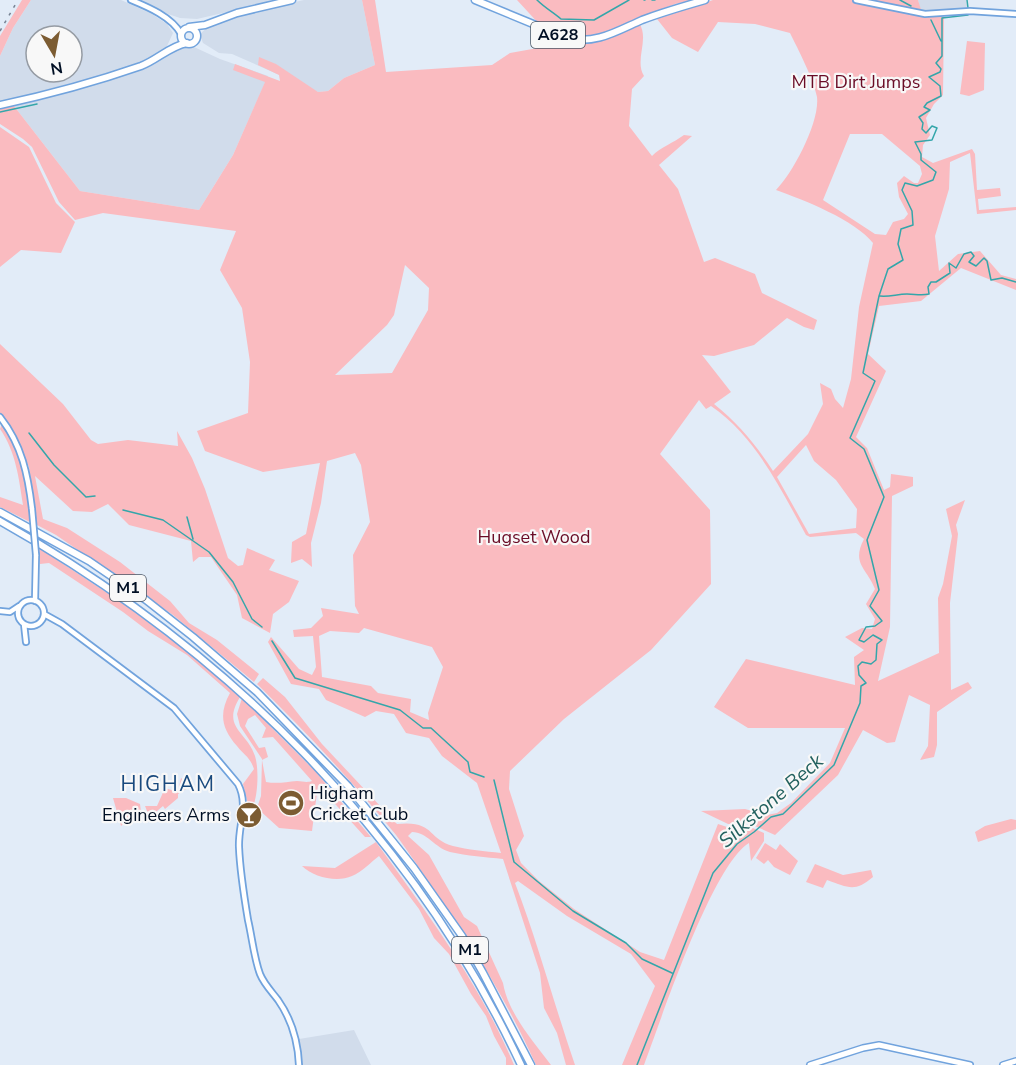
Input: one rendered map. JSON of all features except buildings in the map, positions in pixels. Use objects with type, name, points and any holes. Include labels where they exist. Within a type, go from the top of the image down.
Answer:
[{"type":"highway","points":[[176,45],[188,28],[292,0]]},
{"type":"highway","name":"A628","points":[[475,0],[576,40],[606,37],[642,21],[705,0]]},
{"type":"highway","points":[[0,105],[130,70],[157,59],[176,45],[195,41],[205,25]]},
{"type":"highway","points":[[188,28],[195,30],[197,36]]},
{"type":"highway","points":[[181,35],[187,43]]},
{"type":"highway","name":"M1","points":[[0,512],[89,561],[193,637],[257,692],[348,786],[395,843],[462,936],[531,1065]]},
{"type":"highway","name":"M1","points":[[0,521],[88,574],[138,608],[251,700],[297,746],[379,839],[425,901],[461,955],[521,1065]]},
{"type":"main road","points":[[810,1065],[863,1048],[879,1046],[970,1065]]},
{"type":"main road","points":[[1003,1065],[1016,1061]]},
{"type":"street","points":[[132,0],[154,11],[176,27],[181,35]]},
{"type":"street","points":[[856,0],[925,14],[968,11],[1016,14]]},
{"type":"street","points":[[176,27],[188,28]]},
{"type":"street","points":[[0,417],[16,442],[28,477],[36,555],[35,601]]},
{"type":"street","points":[[0,612],[10,612],[25,601],[37,580]]},
{"type":"street","points":[[24,624],[26,642],[33,626],[41,621],[44,614],[42,607],[35,601],[25,601]]},
{"type":"street","points":[[19,606],[19,619]]},
{"type":"street","points":[[0,612],[33,626]]},
{"type":"street","points":[[44,614],[60,622],[174,708],[242,793],[244,809],[239,832],[240,861],[257,962],[262,978],[279,1001],[291,1024],[297,1040],[299,1065]]},
{"type":"street","points":[[41,621],[60,622]]},
{"type":"shaded area","points":[[31,0],[121,0],[152,14],[167,24],[173,33],[167,46],[156,54],[136,64],[84,80],[84,24],[24,24],[24,84],[69,84],[0,102],[0,56],[13,28]]},
{"type":"shaded area","points":[[139,0],[279,0],[197,19],[180,18]]},
{"type":"shaded area","points":[[304,0],[362,0],[375,65],[344,78],[328,91],[318,92],[232,54],[219,53],[203,43],[201,38],[201,33],[208,27],[241,14]]},
{"type":"shaded area","points":[[918,0],[966,0],[967,6],[965,11],[921,13]]},
{"type":"shaded area","points":[[194,47],[268,76],[233,155],[199,210],[80,191],[14,106],[142,69],[182,48]]},
{"type":"shaded area","points":[[354,1030],[371,1065],[302,1065],[299,1039]]},
{"type":"green space","points":[[22,0],[31,0],[13,28],[0,56],[0,36]]},
{"type":"green space","points":[[362,0],[375,0],[386,72],[492,65],[510,53],[549,46],[562,40],[592,41],[639,23],[643,36],[641,70],[644,76],[632,89],[629,126],[652,156],[684,135],[692,136],[659,165],[678,189],[704,262],[715,258],[755,274],[762,293],[817,320],[814,330],[787,318],[754,345],[714,356],[702,355],[731,392],[714,404],[746,435],[773,471],[808,434],[823,404],[820,383],[831,389],[835,399],[843,408],[851,379],[859,307],[873,243],[854,226],[842,219],[776,190],[790,172],[804,146],[817,107],[813,82],[790,33],[755,24],[718,22],[698,52],[672,38],[657,19],[713,0],[918,0],[923,16],[944,17],[943,95],[934,104],[926,118],[930,135],[923,145],[922,157],[933,163],[972,149],[975,154],[977,190],[1000,188],[1001,196],[978,199],[979,210],[1016,207],[1016,210],[977,214],[970,153],[950,162],[949,189],[935,236],[939,271],[958,254],[980,251],[1001,275],[1016,279],[1016,290],[961,268],[921,301],[879,306],[868,354],[886,371],[856,437],[867,448],[884,490],[890,487],[891,474],[913,477],[913,486],[892,496],[890,627],[878,681],[939,653],[938,598],[952,536],[946,509],[965,500],[956,525],[958,534],[950,603],[951,690],[968,682],[972,688],[937,712],[937,745],[934,757],[920,760],[928,746],[930,705],[909,695],[895,742],[887,743],[863,730],[838,775],[775,835],[748,823],[728,824],[701,811],[745,809],[767,815],[777,813],[791,803],[830,763],[845,728],[748,728],[714,707],[746,659],[855,685],[854,657],[864,650],[845,637],[862,628],[872,629],[875,619],[866,604],[875,589],[860,560],[860,547],[864,539],[856,533],[810,537],[806,535],[766,464],[754,448],[727,419],[711,406],[706,409],[699,400],[660,454],[710,510],[711,584],[651,650],[564,719],[510,771],[509,789],[524,836],[516,850],[521,863],[574,909],[640,952],[664,960],[718,824],[727,827],[748,826],[764,833],[764,841],[751,861],[749,843],[735,857],[719,881],[689,945],[644,1065],[622,1065],[655,986],[631,954],[567,916],[518,881],[515,883],[575,1065],[566,1065],[557,1033],[544,1008],[540,973],[503,859],[450,852],[422,835],[412,832],[408,836],[429,855],[464,917],[477,926],[503,983],[510,1005],[529,1036],[551,1065],[536,1065],[487,972],[460,928],[400,841],[329,758],[257,684],[263,678],[285,697],[322,744],[397,824],[425,827],[439,839],[453,846],[501,853],[477,783],[442,756],[429,738],[406,733],[394,714],[376,711],[365,717],[326,700],[319,689],[291,684],[268,642],[271,637],[299,669],[312,675],[316,667],[313,636],[294,637],[293,630],[311,628],[323,616],[321,608],[359,614],[355,606],[353,555],[370,522],[361,465],[355,453],[327,461],[321,503],[311,543],[312,567],[302,559],[291,563],[292,542],[306,534],[320,463],[263,472],[205,451],[197,431],[248,413],[250,362],[242,308],[220,270],[236,231],[103,213],[75,220],[59,202],[32,147],[0,124],[0,109],[14,106],[80,191],[199,210],[233,155],[265,82],[233,70],[235,64],[280,81],[279,75],[258,65],[259,57],[276,64],[318,92],[328,91],[344,78],[375,65]],"holes":[[[850,134],[882,134],[920,166],[922,174],[918,183],[904,176],[897,183],[899,197],[908,214],[904,219],[893,222],[886,235],[875,234],[823,200]],[[405,265],[429,288],[428,310],[392,373],[335,375],[387,325],[394,315]],[[806,445],[814,461],[836,480],[857,509],[856,528],[809,534],[777,477]],[[364,628],[432,647],[443,667],[428,713],[429,720],[410,712],[411,699],[378,693],[371,686],[322,677],[319,636],[330,631],[359,633]]]},
{"type":"green space","points":[[517,0],[692,0],[675,4],[595,36],[575,37],[540,25]]},
{"type":"green space","points":[[967,41],[985,43],[984,90],[969,96],[960,94]]},
{"type":"green space","points":[[0,127],[29,147],[56,203],[75,222],[61,253],[21,250],[0,267]]},
{"type":"green space","points":[[0,344],[63,404],[91,440],[98,444],[128,440],[178,446],[177,431],[205,489],[228,558],[238,566],[243,565],[247,548],[275,560],[269,570],[299,581],[289,602],[273,614],[270,633],[242,618],[237,595],[211,557],[199,557],[193,562],[191,541],[129,525],[108,504],[92,512],[73,511],[35,476],[43,519],[67,528],[120,562],[170,601],[189,623],[217,640],[259,674],[254,682],[173,615],[56,535],[37,525],[29,467],[10,426],[0,413]]},
{"type":"green space","points":[[2,424],[19,459],[30,522],[0,507],[0,497],[23,505],[13,456],[0,429]]},
{"type":"green space","points":[[39,548],[124,604],[197,659],[240,697],[233,716],[237,729],[255,756],[257,789],[253,807],[248,804],[243,784],[254,769],[249,759],[228,733],[223,720],[224,707],[230,693],[187,655],[49,563],[40,564]]},
{"type":"green space","points":[[242,698],[315,771],[371,837],[365,837],[318,785],[312,831],[279,828],[257,808],[261,796],[262,759],[240,726],[237,714]],"holes":[[[255,715],[266,728],[262,738],[273,737],[312,781],[266,782],[262,760],[268,757],[265,747],[259,748],[245,726],[248,719]]]},
{"type":"green space","points":[[181,778],[191,786],[178,794],[178,798],[165,809],[163,806],[153,817],[145,806],[157,806],[165,788],[178,792]]},
{"type":"green space","points":[[113,798],[126,798],[140,804],[141,812],[136,813],[121,826]]},
{"type":"green space","points":[[1011,819],[1016,820],[1016,829],[978,842],[975,832],[985,826]]},
{"type":"green space","points":[[376,842],[433,922],[469,978],[514,1065],[506,1065],[506,1058],[486,1016],[449,954],[434,938],[419,909],[379,856],[356,874],[339,879],[319,876],[302,866],[335,868]]},
{"type":"green space","points":[[765,843],[776,850],[780,844],[798,861],[790,875],[774,867],[768,860],[764,864],[756,858]]},
{"type":"green space","points":[[815,864],[843,875],[871,870],[873,877],[856,887],[827,880],[823,888],[806,882]]},
{"type":"waterway","points":[[537,0],[561,19],[594,20],[629,0]]},
{"type":"waterway","points":[[900,0],[911,6]]},
{"type":"waterway","name":"Silkstone Beck","points":[[967,0],[968,8]]},
{"type":"waterway","name":"Silkstone Beck","points":[[637,1065],[713,873],[737,844],[771,817],[783,814],[834,765],[860,703],[861,686],[866,683],[859,675],[858,666],[862,662],[871,664],[876,660],[877,644],[882,640],[873,635],[864,642],[859,640],[866,627],[875,626],[882,621],[870,606],[879,590],[867,540],[884,497],[864,449],[850,438],[875,381],[863,373],[879,296],[888,269],[903,260],[898,244],[901,229],[913,225],[912,211],[902,190],[905,183],[917,186],[933,180],[936,172],[921,160],[921,154],[915,142],[932,140],[937,128],[932,126],[926,133],[922,129],[923,123],[919,117],[930,110],[924,107],[927,103],[941,96],[940,86],[929,77],[940,72],[941,69],[936,63],[942,56],[942,18],[968,15],[968,13]]},
{"type":"waterway","points":[[931,20],[941,41]]},
{"type":"waterway","points":[[0,112],[37,104]]},
{"type":"waterway","points":[[880,296],[929,294],[928,287],[931,282],[936,282],[950,273],[949,263],[956,268],[964,254],[971,252],[974,256],[969,262],[976,266],[984,258],[987,261],[991,280],[1002,278],[1016,282]]},
{"type":"waterway","points":[[29,433],[54,465],[86,497],[95,496]]},
{"type":"waterway","points":[[123,510],[163,520],[209,552],[233,582],[252,619],[262,627]]},
{"type":"waterway","points":[[187,517],[193,539]]},
{"type":"waterway","points":[[272,641],[295,678],[400,710],[423,728],[431,728],[468,762],[470,772],[484,777]]},
{"type":"waterway","points":[[494,780],[514,862],[573,911],[626,943],[642,959],[672,973]]},
{"type":"railway","points":[[0,31],[18,0]]},
{"type":"place","name":"Higham Cricket Club","points":[[291,803]]},
{"type":"place","name":"Engineers Arms","points":[[249,815]]},
{"type":"district","name":"HIGHAM","points":[[168,784]]},
{"type":"park label","name":"MTB Dirt Jumps","points":[[856,82]]},
{"type":"park label","name":"Hugset Wood","points":[[534,537]]}]
